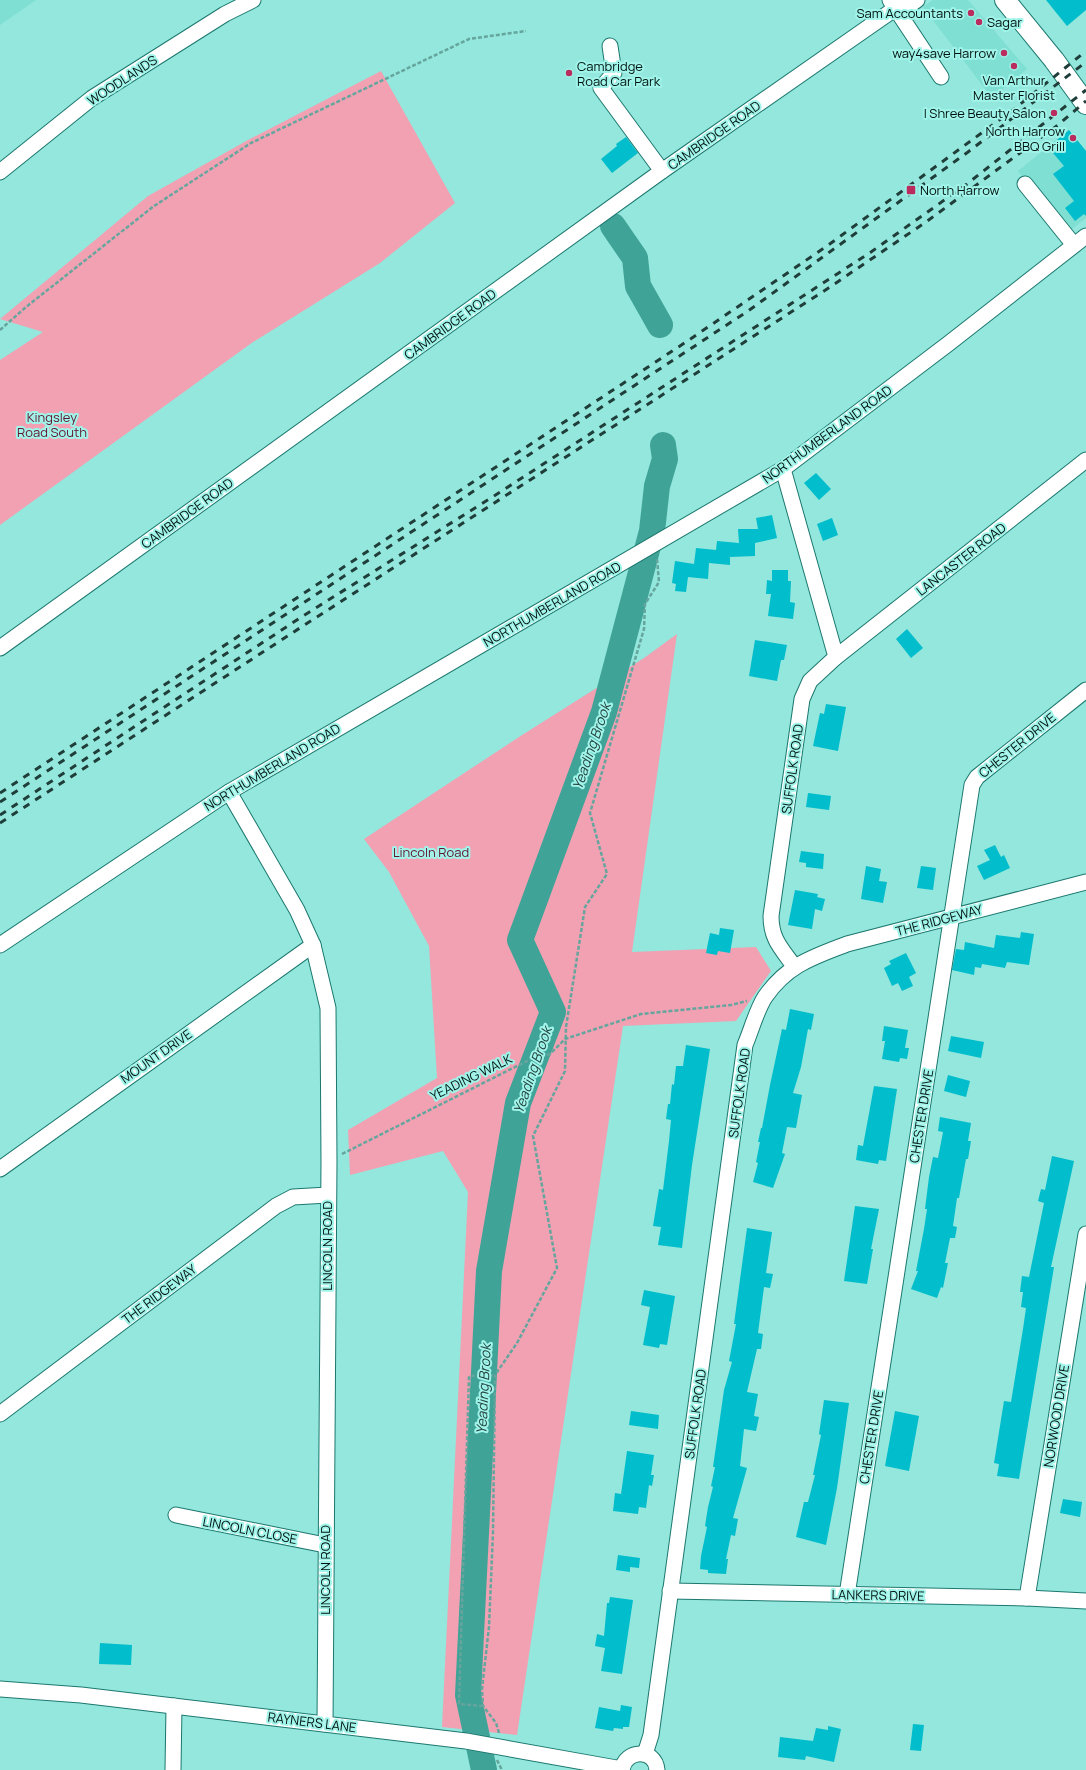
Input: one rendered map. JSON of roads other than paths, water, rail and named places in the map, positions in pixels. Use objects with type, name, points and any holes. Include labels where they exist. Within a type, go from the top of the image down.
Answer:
[{"type":"main road","points":[[1005,0],[1054,60],[1086,104]]},
{"type":"street","name":"WOODLANDS","points":[[0,172],[92,98],[225,14],[253,0]]},
{"type":"street","points":[[902,3],[940,77]]},
{"type":"street","name":"CAMBRIDGE ROAD","points":[[0,648],[662,171],[902,3]]},
{"type":"street","points":[[610,46],[614,73],[601,88],[662,171]]},
{"type":"street","points":[[1025,184],[1074,245]]},
{"type":"street","name":"NORTHUMBERLAND ROAD","points":[[0,946],[229,792],[783,469],[948,344],[1086,236]]},
{"type":"street","name":"LANCASTER ROAD","points":[[836,657],[1086,460]]},
{"type":"street","points":[[783,469],[836,657]]},
{"type":"street","name":"SUFFOLK ROAD","points":[[645,1754],[651,1735],[745,1045],[765,997],[794,966],[776,940],[771,929],[771,916],[802,699],[810,681],[836,657]]},
{"type":"street","name":"CHESTER DRIVE","points":[[847,1595],[953,917],[972,785],[977,777],[1086,690]]},
{"type":"street","name":"LINCOLN ROAD","points":[[229,792],[297,910],[313,945],[328,1008],[329,1160],[325,1545],[325,1724]]},
{"type":"street","name":"THE RIDGEWAY","points":[[794,966],[811,957],[847,944],[1086,882]]},
{"type":"street","name":"MOUNT DRIVE","points":[[0,1169],[313,945]]},
{"type":"street","name":"THE RIDGEWAY","points":[[0,1414],[276,1206],[293,1197],[328,1195]]},
{"type":"street","name":"NORWOOD DRIVE","points":[[1027,1598],[1086,1234]]},
{"type":"street","name":"LINCOLN CLOSE","points":[[176,1515],[325,1545]]},
{"type":"street","name":"LANKERS DRIVE","points":[[670,1590],[1027,1598],[1086,1601]]},
{"type":"street","name":"RAYNERS LANE","points":[[0,1689],[81,1695],[466,1741],[587,1766],[622,1769],[629,1756],[637,1753],[645,1754]]},
{"type":"street","points":[[173,1770],[174,1706]]},
{"type":"street","points":[[645,1754],[655,1762],[657,1770]]},
{"type":"waterway","name":"Yeading Brook","points":[[613,226],[635,258],[638,286],[660,325]]},
{"type":"waterway","name":"Yeading Brook","points":[[484,1770],[468,1695],[489,1271],[518,1103],[553,1012],[520,940],[604,712],[652,531],[657,486],[665,459],[663,445]]},
{"type":"railway","points":[[0,793],[686,342],[827,246],[1013,110],[1086,51]]},
{"type":"railway","points":[[0,802],[748,311],[968,152],[1086,62]]},
{"type":"railway","points":[[0,815],[303,616],[494,496],[871,252],[967,184],[1086,90]]},
{"type":"railway","points":[[0,823],[827,289],[926,222],[1058,125],[1086,101]]},
{"type":"place","name":"Sam Accountants","points":[[971,13]]},
{"type":"place","name":"Sagar","points":[[979,22]]},
{"type":"place","name":"way4save Harrow","points":[[1004,53]]},
{"type":"place","name":"Van Arthur Master Florist","points":[[1014,66]]},
{"type":"place","name":"Cambridge Road Car Park","points":[[569,73]]},
{"type":"place","name":"I Shree Beauty Salon","points":[[1054,113]]},
{"type":"place","name":"North Harrow BBQ Grill","points":[[1073,138]]},
{"type":"place","name":"North Harrow","points":[[911,190]]},
{"type":"park label","name":"Kingsley Road South","points":[[52,424]]},
{"type":"park label","name":"Lincoln Road","points":[[431,852]]}]
